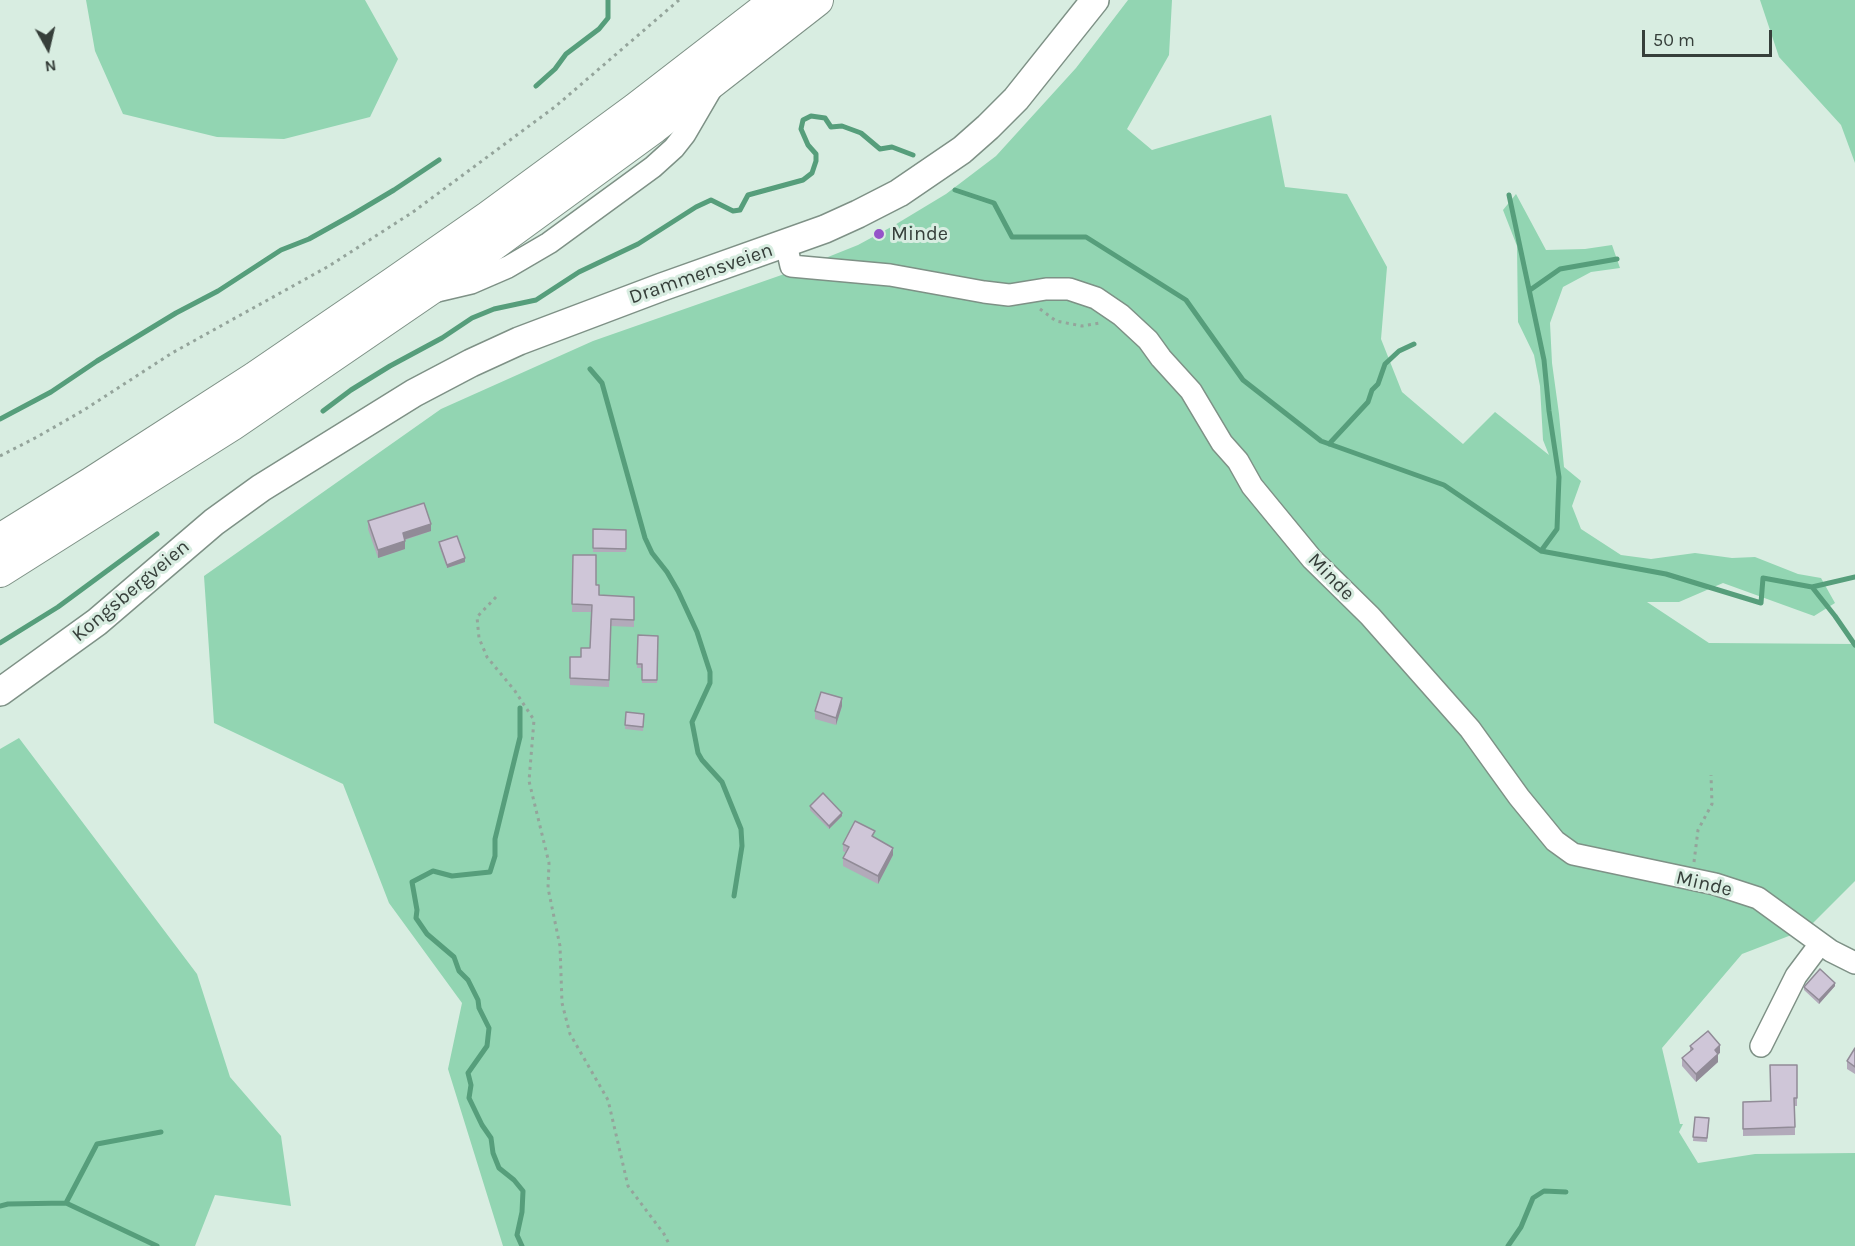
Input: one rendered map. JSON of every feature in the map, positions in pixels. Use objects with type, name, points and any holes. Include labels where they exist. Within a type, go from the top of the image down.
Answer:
[{"type":"highway","points":[[0,540],[255,378],[489,217],[636,109],[777,0]]},
{"type":"highway","points":[[0,571],[221,432],[425,293],[558,199],[716,81],[817,0]]},
{"type":"main road","name":"Drammensveien","points":[[261,488],[414,393],[471,363],[519,341],[662,287],[789,255],[858,214],[899,193],[962,150],[988,127],[1016,99],[1095,0]]},
{"type":"main road","name":"Kongsbergveien","points":[[0,692],[97,622],[202,532],[261,488]]},
{"type":"street","points":[[425,293],[471,283],[508,267],[549,243],[653,167],[674,148],[685,134],[716,81]]},
{"type":"street","name":"Minde","points":[[789,255],[992,293],[1009,295],[1046,289],[1069,289],[1096,298],[1121,315],[1148,340],[1191,391],[1222,443],[1238,461],[1252,486],[1312,559],[1370,616],[1470,729],[1519,797],[1555,841],[1573,854],[1715,884],[1758,897],[1820,944],[1855,963]]},
{"type":"street","points":[[1761,1046],[1796,976],[1820,944]]},
{"type":"path","points":[[0,456],[84,410],[172,353],[329,266],[413,212],[556,106],[679,0]]},
{"type":"path","points":[[1033,292],[1040,308],[1056,321],[1082,326],[1113,321],[1121,315]]},
{"type":"path","points":[[496,597],[477,617],[480,638],[488,657],[534,720],[529,781],[549,863],[548,888],[560,945],[562,1003],[570,1034],[608,1100],[628,1186],[664,1234],[670,1246]]},
{"type":"path","points":[[1691,879],[1698,830],[1712,804],[1711,775]]},
{"type":"green space","points":[[86,0],[365,0],[398,59],[370,117],[284,139],[217,137],[123,114],[95,51]]},
{"type":"green space","points":[[1128,0],[1172,0],[1169,55],[1127,129],[1152,150],[1271,115],[1285,187],[1347,194],[1387,267],[1381,339],[1402,392],[1463,444],[1495,412],[1549,455],[1543,440],[1540,386],[1534,355],[1518,322],[1517,246],[1503,210],[1516,194],[1546,250],[1585,249],[1612,245],[1620,268],[1591,272],[1563,287],[1550,323],[1552,363],[1564,467],[1581,481],[1572,506],[1581,529],[1621,555],[1651,559],[1695,553],[1732,558],[1755,557],[1798,574],[1821,578],[1835,603],[1814,616],[1723,583],[1679,602],[1647,602],[1709,643],[1855,644],[1855,881],[1807,929],[1742,954],[1662,1048],[1680,1124],[1683,1124],[1679,1132],[1698,1163],[1755,1154],[1855,1153],[1855,1246],[503,1246],[448,1069],[462,1003],[389,903],[343,784],[214,723],[204,576],[441,409],[593,341],[793,271],[858,245],[946,194],[996,156],[1076,68]]},
{"type":"green space","points":[[1760,0],[1855,0],[1855,163],[1841,125],[1779,57]]},
{"type":"green space","points":[[19,738],[197,974],[230,1077],[281,1136],[291,1206],[215,1195],[195,1246],[0,1246],[0,749]]},
{"type":"building","points":[[424,503],[431,524],[403,533],[405,541],[378,550],[368,521]]},
{"type":"building","points":[[593,529],[626,530],[626,549],[593,548]]},
{"type":"building","points":[[457,536],[465,558],[447,565],[439,542]]},
{"type":"building","points":[[573,555],[596,555],[596,585],[599,585],[599,595],[634,597],[634,620],[611,619],[609,680],[570,678],[570,657],[581,657],[581,648],[590,648],[592,605],[572,604]]},
{"type":"building","points":[[638,635],[658,636],[657,680],[642,680],[642,664],[637,664]]},
{"type":"building","points":[[821,692],[842,698],[836,718],[815,711]]},
{"type":"building","points":[[626,712],[644,714],[643,727],[625,725]]},
{"type":"building","points":[[823,793],[842,813],[829,826],[810,806]]},
{"type":"building","points":[[855,821],[875,831],[872,836],[893,848],[878,876],[843,858],[849,847],[843,844]]},
{"type":"building","points":[[1820,969],[1835,983],[1819,1000],[1804,987]]},
{"type":"building","points":[[1708,1031],[1720,1045],[1715,1050],[1718,1054],[1696,1074],[1682,1058],[1693,1049],[1690,1046]]},
{"type":"building","points":[[1855,1048],[1855,1067],[1847,1061]]},
{"type":"building","points":[[1770,1065],[1797,1065],[1797,1098],[1794,1098],[1795,1127],[1743,1129],[1743,1102],[1771,1101]]},
{"type":"building","points":[[1695,1117],[1709,1118],[1707,1138],[1693,1137]]},
{"type":"waterway","points":[[536,86],[555,69],[566,54],[599,29],[608,18],[608,0]]},
{"type":"waterway","points":[[323,411],[351,390],[442,338],[472,318],[494,309],[536,300],[579,272],[638,244],[696,207],[711,200],[733,211],[740,210],[748,195],[803,180],[812,173],[816,161],[816,154],[808,145],[801,129],[803,120],[811,116],[825,118],[831,127],[842,126],[861,133],[880,149],[892,147],[913,155]]},
{"type":"waterway","points":[[0,419],[51,392],[97,361],[176,313],[218,291],[281,250],[309,239],[352,215],[439,160]]},
{"type":"waterway","points":[[955,190],[994,203],[1012,237],[1086,237],[1186,300],[1243,380],[1321,441],[1444,485],[1541,551],[1666,574],[1761,603],[1763,578],[1812,587],[1855,645]]},
{"type":"waterway","points":[[1509,195],[1544,360],[1559,477],[1557,529],[1541,551]]},
{"type":"waterway","points":[[1530,290],[1560,269],[1617,259]]},
{"type":"waterway","points":[[1329,444],[1368,402],[1385,364],[1399,351],[1414,344]]},
{"type":"waterway","points":[[590,369],[602,383],[645,538],[652,553],[678,591],[697,632],[710,672],[710,683],[692,722],[698,753],[722,782],[741,829],[742,846],[734,896]]},
{"type":"waterway","points":[[0,643],[58,607],[157,534]]},
{"type":"waterway","points":[[1812,587],[1855,577]]},
{"type":"waterway","points":[[520,708],[520,737],[495,839],[495,856],[490,872],[452,876],[433,871],[412,882],[417,910],[416,918],[427,934],[454,957],[459,971],[468,980],[478,1000],[479,1008],[489,1028],[487,1046],[468,1073],[471,1085],[469,1098],[491,1138],[493,1153],[499,1168],[523,1191],[522,1212],[517,1235],[522,1246]]},
{"type":"waterway","points":[[66,1203],[97,1144],[161,1132]]},
{"type":"waterway","points":[[1508,1246],[1521,1227],[1533,1198],[1544,1191],[1566,1192]]},
{"type":"waterway","points":[[0,1206],[66,1203],[157,1246]]},
{"type":"place","name":"Minde","points":[[879,234]]}]
